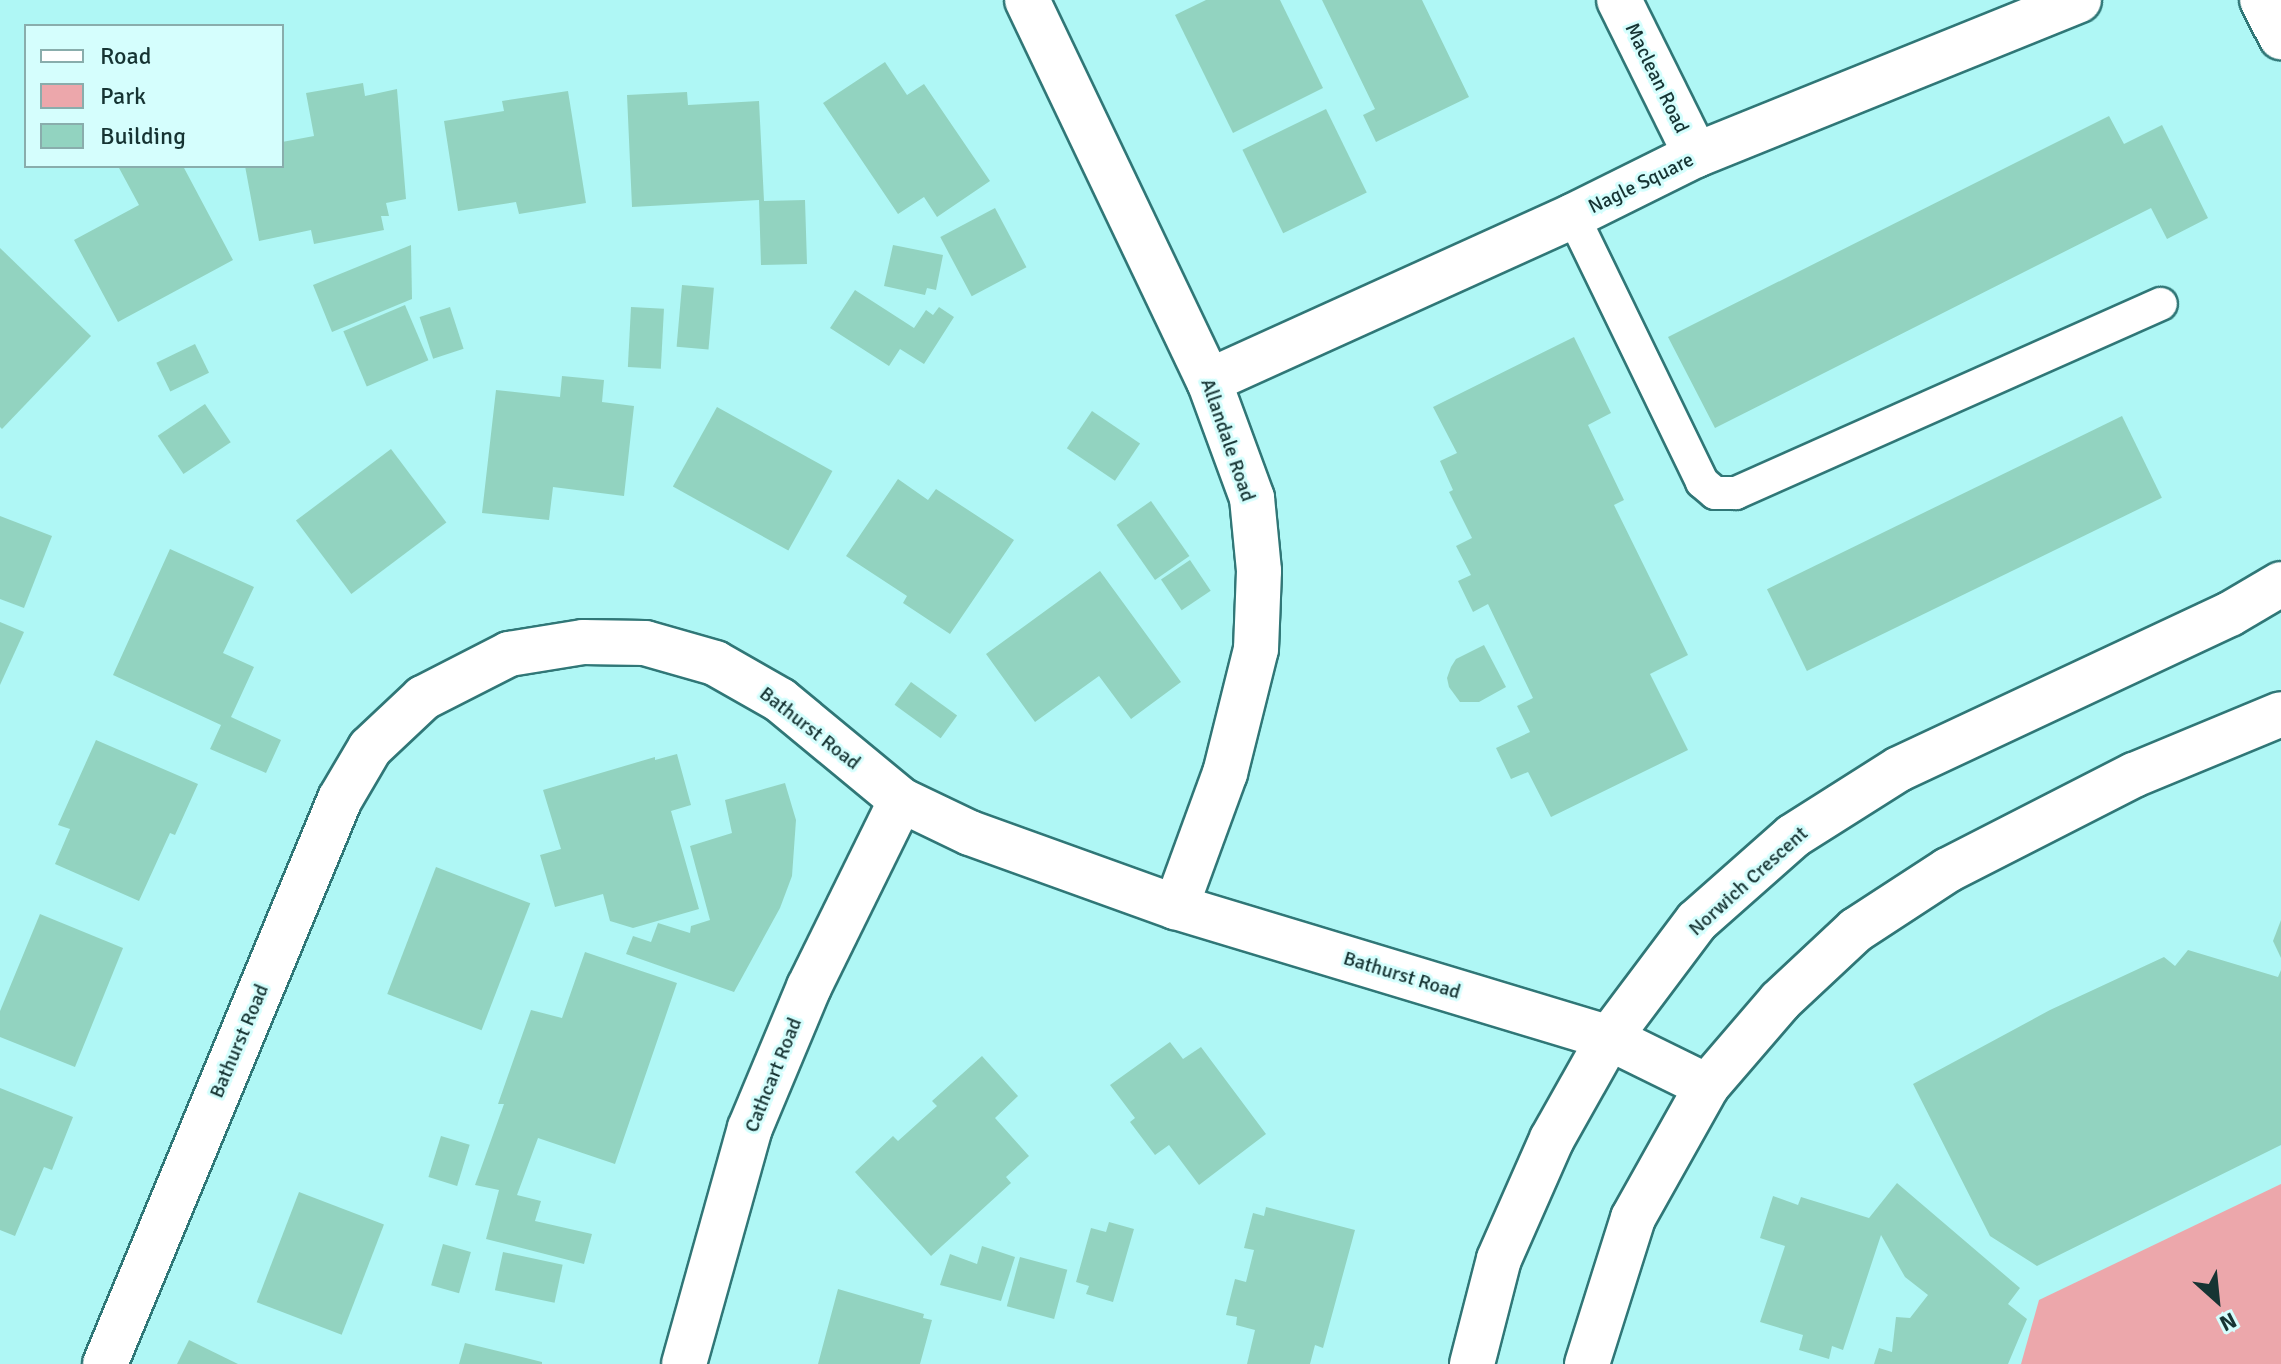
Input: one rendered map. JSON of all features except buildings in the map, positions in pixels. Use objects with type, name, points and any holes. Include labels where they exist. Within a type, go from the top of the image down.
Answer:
[{"type":"street","name":"Allandale Road","points":[[1027,0],[1209,381],[1252,498],[1259,571],[1256,649],[1225,773],[1176,907]]},
{"type":"street","name":"Maclean Road","points":[[1619,0],[1696,155]]},
{"type":"street","name":"Nagle Square","points":[[1209,381],[1573,216],[1696,155],[2079,0]]},
{"type":"street","points":[[2263,0],[2281,16]]},
{"type":"street","points":[[2263,0],[2281,37]]},
{"type":"street","name":"Norwich Crescent","points":[[1472,1364],[1499,1259],[1552,1139],[1609,1038],[1697,921],[1793,836],[1899,769],[2230,614],[2281,584]]},
{"type":"street","name":"Bathurst Road","points":[[105,1364],[340,799],[370,748],[423,698],[509,654],[583,642],[645,643],[715,663],[780,700],[901,800],[970,833],[1176,907],[1609,1038],[1707,1086]]},
{"type":"street","points":[[1587,1364],[1633,1218],[1707,1086],[1780,1001],[1856,930],[1948,870],[2134,775],[2281,714]]},
{"type":"street","name":"Cathcart Road","points":[[684,1364],[750,1128],[809,987],[901,800]]},
{"type":"lane","points":[[1573,216],[1702,482],[1715,493],[1736,493],[2161,304]]},
{"type":"green space","points":[[2281,1184],[2281,1364],[2021,1364],[2039,1300]]}]
